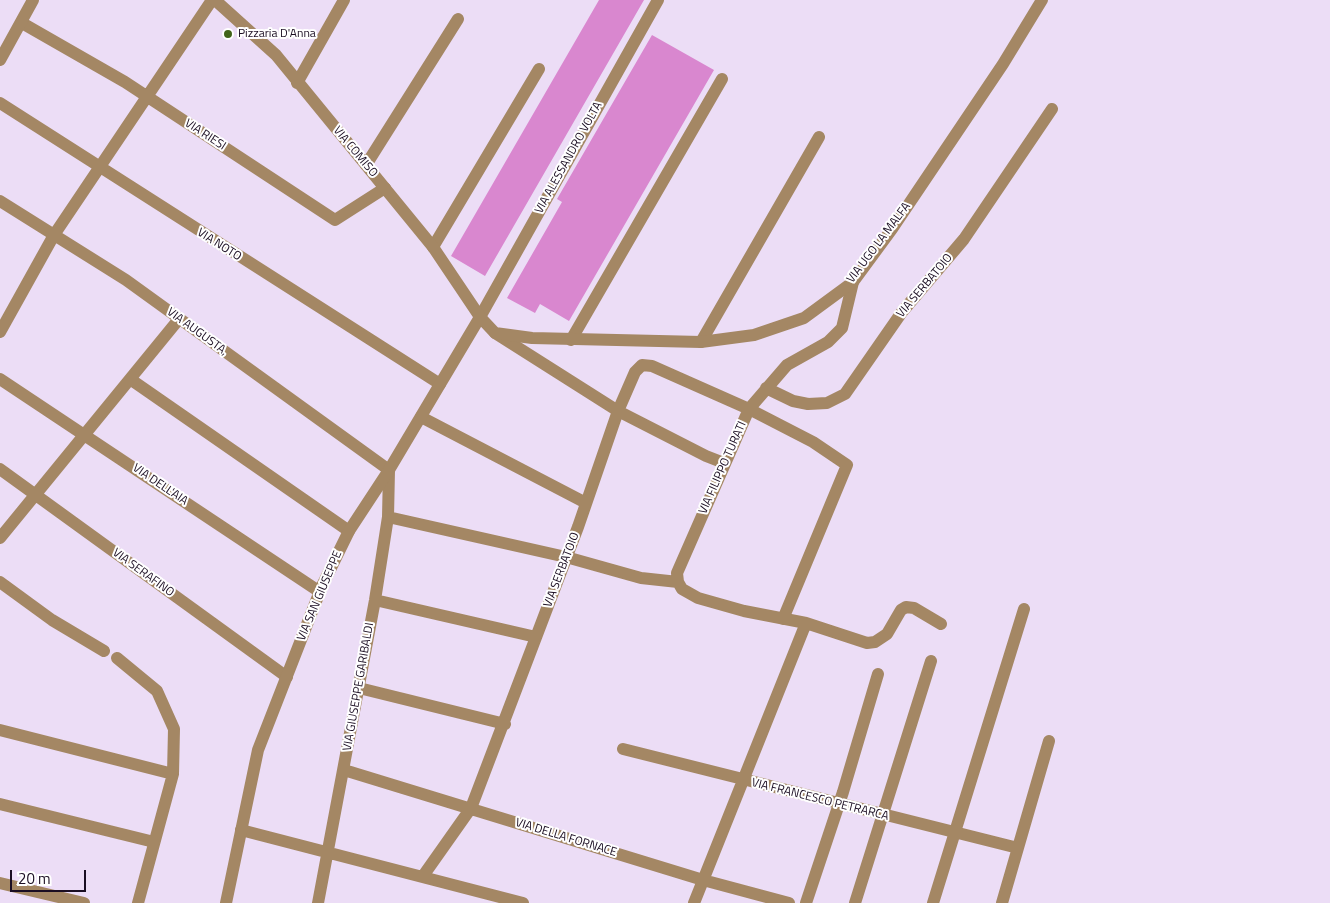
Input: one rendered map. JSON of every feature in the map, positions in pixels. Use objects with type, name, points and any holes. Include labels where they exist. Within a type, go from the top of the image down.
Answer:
[{"type":"street","points":[[0,60],[33,0]]},
{"type":"street","points":[[0,332],[54,235],[146,96],[214,0]]},
{"type":"street","name":"VIA COMISO","points":[[214,0],[276,55],[433,247],[480,317]]},
{"type":"street","points":[[297,83],[344,0]]},
{"type":"street","name":"VIA ALESSANDRO VOLTA","points":[[480,317],[658,0]]},
{"type":"street","name":"VIA UGO LA MALFA","points":[[495,333],[532,338],[571,340],[701,342],[754,335],[804,318],[853,282],[892,229],[1002,64],[1042,0]]},
{"type":"street","points":[[366,165],[458,19]]},
{"type":"street","name":"VIA RIESI","points":[[22,23],[146,96],[335,220],[385,188]]},
{"type":"street","points":[[433,247],[539,69]]},
{"type":"street","points":[[571,340],[722,79]]},
{"type":"street","name":"VIA NOTO","points":[[0,103],[440,384]]},
{"type":"street","name":"VIA SERBATOIO","points":[[766,388],[793,401],[808,404],[827,403],[845,394],[902,312],[964,239],[1052,109]]},
{"type":"street","points":[[701,342],[819,137]]},
{"type":"street","name":"VIA AUGUSTA,","points":[[0,201],[126,280],[389,470]]},
{"type":"street","name":"VIA FILIPPO TURATI","points":[[678,582],[677,573],[749,409],[786,364],[828,342],[842,328],[853,282]]},
{"type":"street","points":[[480,317],[495,333],[618,411],[706,456],[724,463]]},
{"type":"street","name":"VIA SAN GIUSEPPE","points":[[226,903],[258,750],[320,592],[348,532],[389,470],[480,317]]},
{"type":"street","points":[[0,538],[179,319]]},
{"type":"street","name":"VIA SERBATOIO","points":[[423,876],[471,808],[505,724],[618,411],[635,372],[642,365],[660,370],[749,409]]},
{"type":"street","name":"VIA DELL'AIA","points":[[0,379],[320,592]]},
{"type":"street","points":[[130,379],[348,532]]},
{"type":"street","points":[[749,409],[813,442],[847,465],[783,619]]},
{"type":"street","points":[[421,416],[586,503]]},
{"type":"street","name":"VIA SERAFINO","points":[[0,469],[287,677]]},
{"type":"street","name":"VIA GIUSEPPE GARIBALDI","points":[[318,903],[375,600],[388,517],[389,470]]},
{"type":"street","points":[[388,517],[566,557],[641,578],[678,582],[682,589],[698,598],[806,623],[867,643],[875,642],[887,634],[901,610],[906,607],[914,608],[941,624]]},
{"type":"street","points":[[0,582],[52,620],[104,650]]},
{"type":"street","points":[[375,600],[536,637]]},
{"type":"street","points":[[933,903],[1024,609]]},
{"type":"street","points":[[694,903],[806,623]]},
{"type":"street","points":[[117,658],[157,691],[174,729],[173,774],[138,903]]},
{"type":"street","points":[[855,903],[931,661]]},
{"type":"street","points":[[806,903],[839,804],[878,674]]},
{"type":"street","points":[[359,688],[505,724]]},
{"type":"street","points":[[0,730],[173,774]]},
{"type":"street","points":[[1002,903],[1048,741]]},
{"type":"street","name":"VIA FRANCESCO PETRARCA","points":[[623,749],[882,816],[1018,848]]},
{"type":"street","name":"VIA DELLA FORNACE","points":[[344,770],[704,880],[789,903]]},
{"type":"street","points":[[0,804],[154,842]]},
{"type":"street","points":[[241,830],[523,903]]},
{"type":"street","points":[[0,883],[84,903]]},
{"type":"building","points":[[599,0],[644,0],[485,276],[451,256]]},
{"type":"building","points":[[652,35],[714,70],[569,321],[540,304],[535,313],[507,298],[562,202],[557,199]]},
{"type":"place","name":"Pizzaria D'Anna","points":[[228,34]]}]
